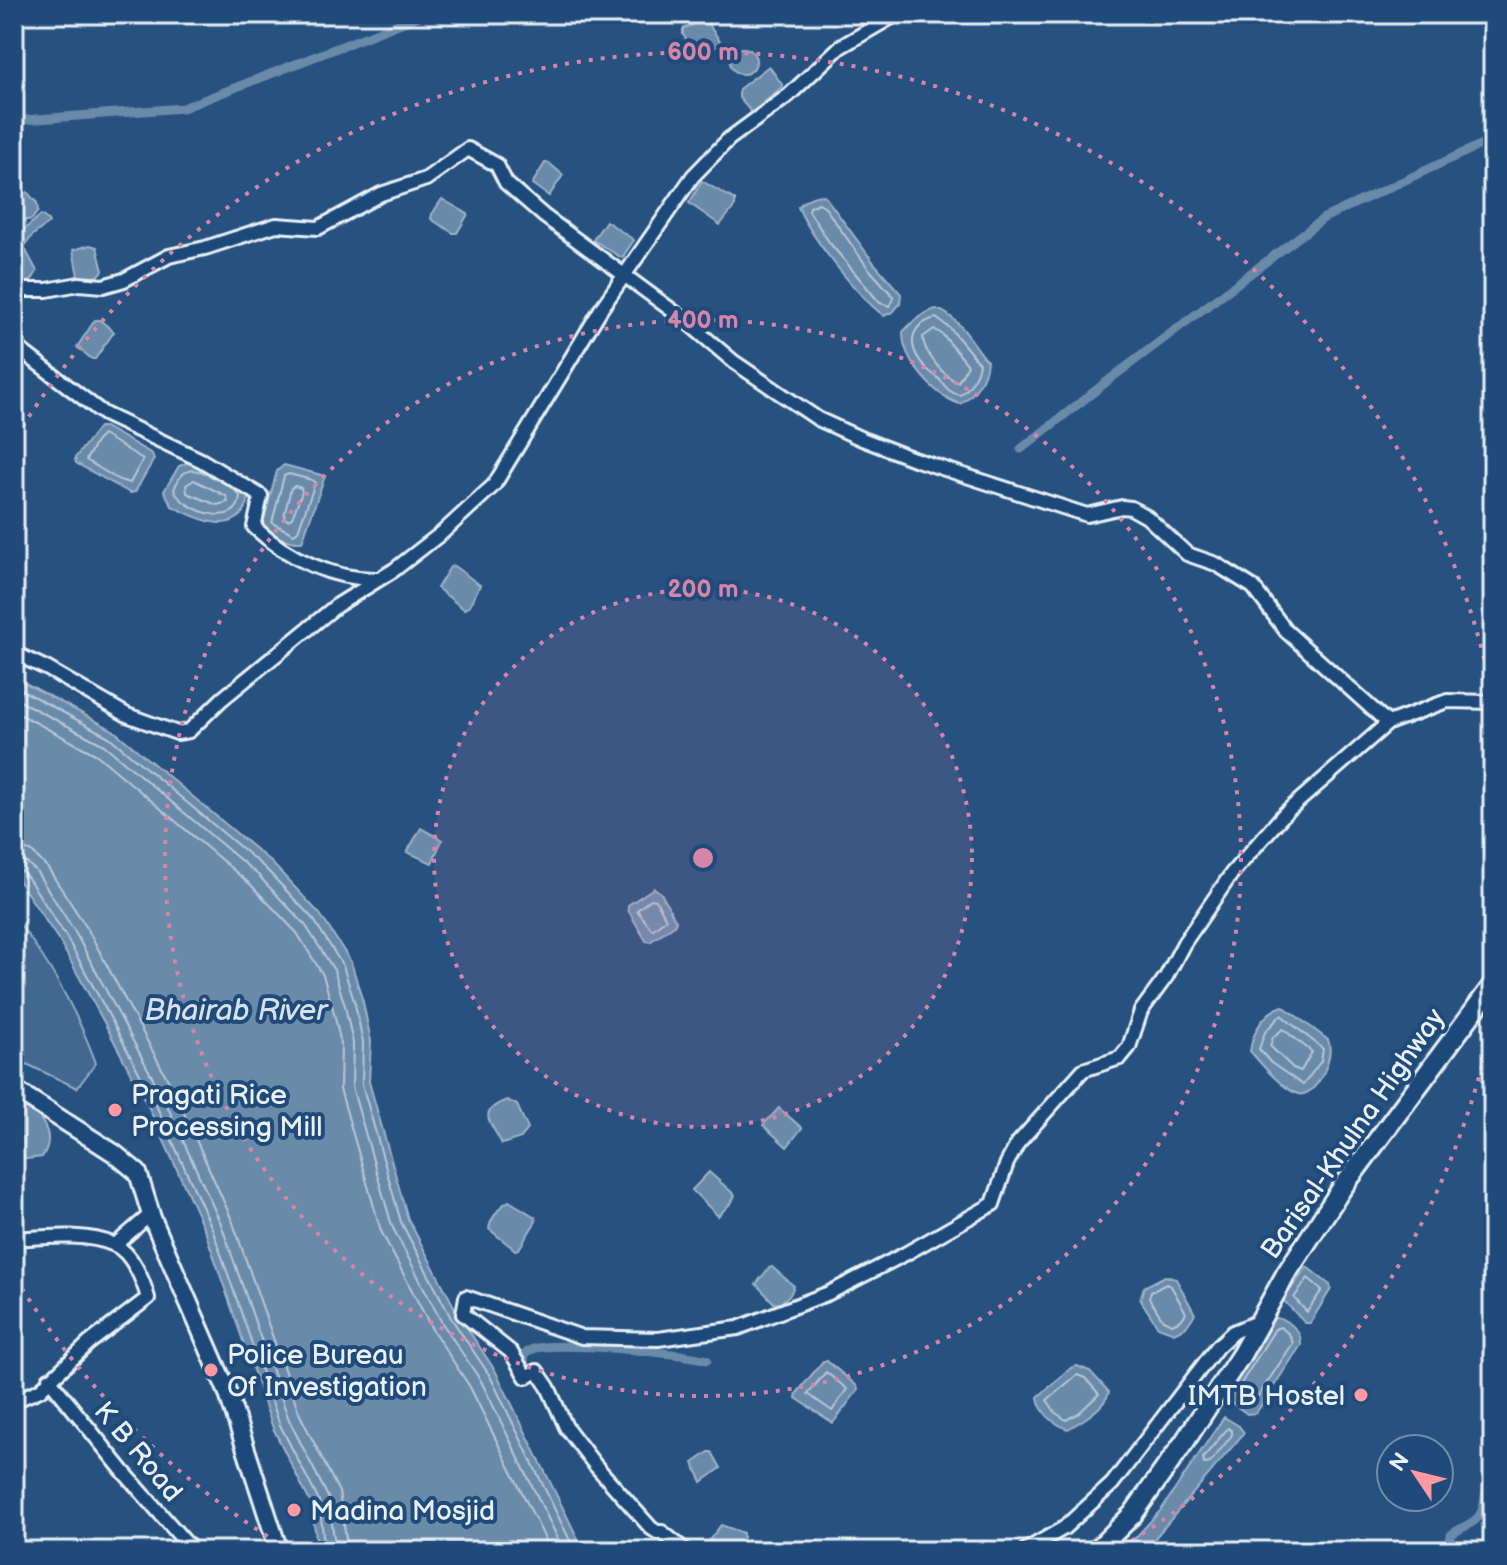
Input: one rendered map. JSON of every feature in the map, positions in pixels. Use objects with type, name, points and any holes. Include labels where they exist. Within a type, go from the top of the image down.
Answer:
[{"type":"highway","name":"Barisal-Khulna Highway","points":[[1096,1551],[1133,1514],[1185,1441],[1342,1188],[1493,985]]},
{"type":"main road","points":[[14,1089],[114,1153],[138,1173],[151,1214],[227,1391],[279,1551]]},
{"type":"street","points":[[14,653],[127,715],[184,733],[336,606],[380,579],[443,532],[494,485],[601,309],[693,176],[729,139],[789,95],[840,47],[897,14]]},
{"type":"street","points":[[14,290],[47,290],[79,284],[103,286],[124,280],[169,256],[276,225],[318,228],[371,199],[426,179],[468,149],[497,165],[506,183],[520,195],[734,362],[818,419],[914,459],[1087,515],[1122,507],[1131,508],[1147,517],[1187,554],[1216,564],[1253,587],[1286,631],[1388,723]]},
{"type":"street","points":[[14,345],[104,414],[201,460],[261,496],[254,527],[284,551],[329,572],[358,579],[380,579]]},
{"type":"street","points":[[686,1551],[662,1532],[651,1528],[595,1465],[566,1427],[548,1387],[537,1371],[529,1377],[525,1376],[511,1352],[463,1314],[466,1297],[582,1337],[658,1339],[738,1328],[829,1293],[993,1204],[1007,1163],[1018,1143],[1083,1070],[1120,1058],[1129,1047],[1141,1011],[1166,977],[1184,943],[1232,873],[1285,813],[1388,723],[1447,701],[1493,702]]},
{"type":"street","points":[[115,1245],[151,1214]]},
{"type":"street","points":[[14,1239],[87,1239],[115,1245],[130,1258],[148,1298],[89,1343],[40,1390],[14,1401]]},
{"type":"street","points":[[1024,1551],[1064,1528],[1112,1484],[1217,1347],[1233,1332],[1260,1320]]},
{"type":"street","name":"K B Road","points":[[49,1379],[139,1491],[193,1551]]},
{"type":"shaded area","points":[[14,917],[61,987],[96,1063],[77,1088],[14,1058]]},
{"type":"water","points":[[705,19],[720,41],[718,46],[698,55],[683,35],[683,29]]},
{"type":"water","points":[[743,48],[752,52],[756,61],[752,70],[743,74],[734,70],[730,61],[734,52]]},
{"type":"water","points":[[769,66],[783,86],[752,113],[739,98],[739,89]]},
{"type":"water","points":[[545,163],[563,175],[549,196],[532,184]]},
{"type":"water","points":[[14,178],[37,203],[38,211],[32,219],[22,221],[14,214]]},
{"type":"water","points":[[702,181],[735,200],[735,206],[720,225],[689,203]]},
{"type":"water","points":[[824,195],[901,294],[900,304],[893,312],[884,316],[861,295],[824,250],[805,220],[798,207],[810,198]]},
{"type":"water","points":[[442,199],[468,214],[457,233],[431,219]]},
{"type":"water","points":[[41,215],[49,223],[33,235],[24,247],[37,271],[28,282],[14,287],[14,238]]},
{"type":"water","points":[[606,221],[634,240],[622,258],[593,240]]},
{"type":"water","points":[[90,245],[97,247],[103,271],[98,276],[82,279],[78,276],[73,250]]},
{"type":"water","points":[[936,309],[958,324],[987,361],[979,386],[960,404],[940,393],[922,376],[904,343],[903,332],[922,315]]},
{"type":"water","points":[[95,320],[100,320],[114,332],[92,359],[77,347]]},
{"type":"water","points":[[99,427],[105,427],[152,454],[154,459],[135,492],[130,493],[76,463],[75,458]]},
{"type":"water","points":[[199,462],[250,494],[238,518],[229,522],[207,521],[172,506],[164,491],[179,466]]},
{"type":"water","points":[[284,465],[325,476],[302,542],[280,538],[262,526],[277,471]]},
{"type":"water","points":[[454,566],[480,585],[469,607],[464,609],[437,588],[450,567]]},
{"type":"water","name":"Bhairab River","points":[[14,677],[113,730],[271,862],[320,914],[351,962],[363,1002],[371,1041],[369,1082],[408,1219],[458,1314],[496,1372],[584,1551],[318,1551],[311,1504],[273,1428],[205,1231],[149,1108],[105,1024],[60,942],[14,874]]},
{"type":"water","points":[[421,828],[442,840],[432,863],[407,852]]},
{"type":"water","points":[[654,888],[661,893],[676,921],[650,942],[646,941],[628,905]]},
{"type":"water","points":[[1283,1006],[1328,1040],[1330,1047],[1327,1066],[1317,1084],[1304,1094],[1286,1087],[1250,1051],[1260,1024],[1270,1013]]},
{"type":"water","points":[[14,1096],[36,1114],[46,1130],[47,1147],[42,1157],[27,1159],[14,1156]]},
{"type":"water","points":[[507,1100],[517,1105],[528,1129],[521,1138],[502,1144],[488,1118],[491,1109]]},
{"type":"water","points":[[779,1108],[802,1128],[787,1147],[763,1125]]},
{"type":"water","points":[[709,1172],[735,1195],[718,1216],[692,1190]]},
{"type":"water","points":[[509,1201],[535,1217],[536,1221],[519,1249],[515,1250],[489,1229],[496,1213]]},
{"type":"water","points":[[772,1267],[794,1286],[790,1295],[779,1304],[774,1303],[756,1284]]},
{"type":"water","points":[[1307,1267],[1331,1289],[1310,1323],[1305,1323],[1283,1300]]},
{"type":"water","points":[[1165,1276],[1176,1279],[1195,1314],[1186,1327],[1174,1333],[1158,1327],[1140,1299],[1144,1287]]},
{"type":"water","points":[[1273,1318],[1293,1326],[1299,1334],[1301,1345],[1256,1413],[1247,1414],[1224,1397]]},
{"type":"water","points":[[823,1361],[827,1361],[858,1390],[833,1423],[796,1398]]},
{"type":"water","points":[[1077,1366],[1090,1371],[1109,1392],[1098,1409],[1068,1429],[1048,1417],[1038,1397]]},
{"type":"water","points":[[1224,1417],[1244,1433],[1144,1551],[1123,1551],[1161,1510]]},
{"type":"water","points":[[709,1452],[721,1468],[702,1482],[693,1463]]},
{"type":"water","points":[[721,1525],[743,1533],[743,1538],[733,1551],[701,1551]]},
{"type":"waterway","points":[[14,118],[24,120],[183,108],[424,14]]},
{"type":"waterway","points":[[1021,449],[1324,218],[1493,139]]},
{"type":"waterway","points":[[527,1372],[524,1363],[526,1354],[543,1347],[617,1349],[707,1360]]},
{"type":"waterway","points":[[46,1390],[84,1432]]},
{"type":"waterway","points":[[1448,1551],[1451,1535],[1479,1516],[1493,1478]]},
{"type":"place","name":"Pragati Rice Processing Mill","points":[[115,1110]]},
{"type":"place","name":"Police Bureau Of Investigation","points":[[211,1370]]},
{"type":"place","name":"IMTB Hostel","points":[[1361,1395]]},
{"type":"place","name":"Madina Mosjid","points":[[294,1510]]}]
